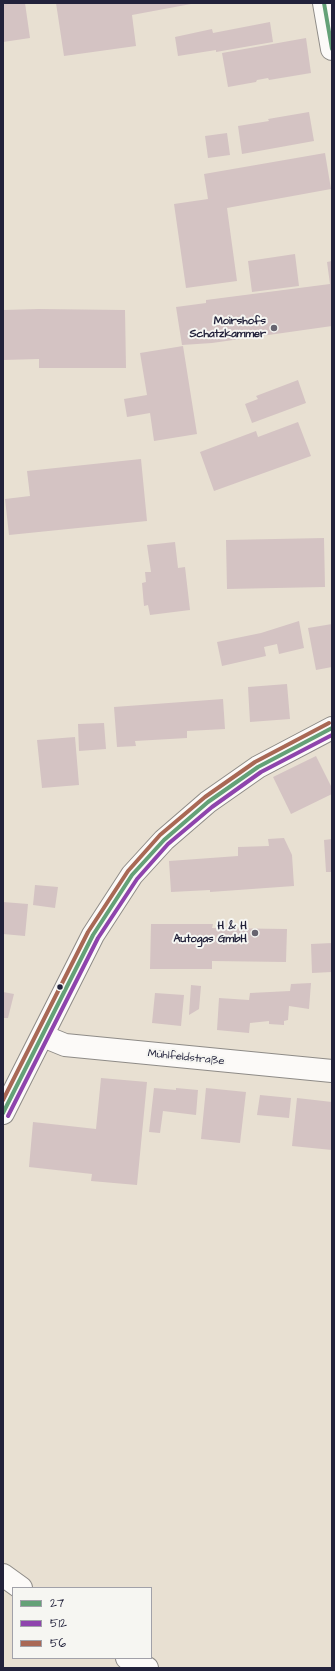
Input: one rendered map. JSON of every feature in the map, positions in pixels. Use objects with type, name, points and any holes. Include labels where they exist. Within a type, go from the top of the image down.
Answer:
[{"type":"street","points":[[324,3],[332,49]]},
{"type":"street","points":[[3,1113],[93,935],[132,875],[164,840],[208,802],[258,767],[332,728]]},
{"type":"street","name":"Mühlfeldstraße","points":[[43,1036],[65,1045],[332,1071]]},
{"type":"street","points":[[3,1575],[20,1587]]},
{"type":"street","points":[[129,1659],[147,1668]]},
{"type":"building","points":[[3,3],[25,3],[30,38],[3,42]]},
{"type":"building","points":[[56,3],[191,4],[132,15],[136,46],[64,56]]},
{"type":"building","points":[[270,22],[273,42],[216,52],[216,50],[178,56],[175,37],[212,29],[213,33]]},
{"type":"building","points":[[306,38],[311,73],[269,80],[268,78],[257,80],[256,82],[228,87],[222,53]]},
{"type":"building","points":[[309,112],[314,141],[242,154],[238,126]]},
{"type":"building","points":[[227,133],[230,155],[208,158],[205,136]]},
{"type":"building","points":[[325,153],[331,189],[227,208],[237,281],[186,288],[174,204],[208,199],[204,174]]},
{"type":"building","points":[[295,254],[299,286],[252,292],[248,261]]},
{"type":"building","points":[[332,261],[332,326],[212,343],[182,345],[176,307],[206,303],[206,300],[330,284],[327,262]]},
{"type":"building","points":[[3,310],[125,310],[126,368],[39,368],[39,359],[3,360]]},
{"type":"building","points":[[183,346],[197,434],[154,441],[150,413],[127,417],[124,399],[147,395],[140,353]]},
{"type":"building","points":[[298,380],[306,403],[252,423],[245,404],[258,399],[256,396]]},
{"type":"building","points":[[298,422],[311,456],[214,491],[200,452],[256,431],[258,437]]},
{"type":"building","points":[[141,459],[147,521],[9,535],[5,499],[30,496],[27,471]]},
{"type":"building","points":[[324,538],[325,587],[227,589],[226,540]]},
{"type":"building","points":[[175,542],[178,568],[185,567],[190,610],[150,615],[148,605],[144,606],[142,583],[146,582],[145,572],[151,572],[147,545]]},
{"type":"building","points":[[299,621],[304,648],[279,654],[277,644],[264,647],[266,656],[222,666],[217,642],[261,633]]},
{"type":"building","points":[[332,624],[332,667],[316,670],[308,628]]},
{"type":"building","points":[[287,684],[290,719],[250,722],[248,687]]},
{"type":"building","points":[[223,699],[225,729],[187,731],[187,738],[135,741],[136,746],[117,747],[114,707]]},
{"type":"building","points":[[104,723],[106,749],[79,751],[78,724]]},
{"type":"building","points":[[75,737],[79,785],[42,788],[37,740]]},
{"type":"building","points":[[316,756],[332,788],[332,794],[291,814],[273,777]]},
{"type":"building","points":[[284,838],[292,855],[294,886],[210,892],[210,890],[171,892],[169,861],[238,856],[238,847],[269,846],[268,839]]},
{"type":"building","points":[[332,839],[332,872],[326,872],[324,840]]},
{"type":"building","points":[[35,885],[58,887],[55,908],[33,905]]},
{"type":"building","points":[[3,902],[28,904],[25,936],[3,934]]},
{"type":"building","points":[[151,924],[213,924],[212,928],[287,929],[286,962],[212,961],[212,969],[150,969]]},
{"type":"building","points":[[332,943],[332,972],[312,973],[311,944]]},
{"type":"building","points":[[311,983],[309,1009],[289,1006],[288,1020],[284,1021],[284,1025],[269,1024],[269,1021],[250,1023],[249,1033],[217,1030],[219,998],[249,1000],[250,993],[290,991],[291,984]]},
{"type":"building","points":[[191,985],[201,986],[199,1009],[189,1015]]},
{"type":"building","points":[[3,992],[14,994],[8,1018],[3,1018]]},
{"type":"building","points":[[155,993],[184,995],[181,1026],[152,1023]]},
{"type":"building","points":[[101,1078],[147,1082],[137,1185],[91,1181],[92,1174],[29,1167],[33,1122],[96,1129]]},
{"type":"building","points":[[154,1088],[198,1090],[196,1115],[163,1111],[160,1133],[149,1132]]},
{"type":"building","points":[[206,1088],[246,1092],[240,1143],[201,1139]]},
{"type":"building","points":[[260,1095],[291,1098],[289,1118],[257,1115]]},
{"type":"building","points":[[297,1098],[332,1102],[332,1150],[292,1146]]},
{"type":"transit line","name":"27","points":[[324,3],[332,49]]},
{"type":"transit line","name":"56","points":[[3,1100],[88,932],[128,871],[160,835],[205,797],[255,762],[329,723]]},
{"type":"transit line","name":"27","points":[[3,1113],[93,935],[132,875],[164,840],[208,802],[258,767],[332,728]]},
{"type":"transit line","name":"512","points":[[8,1116],[98,938],[137,879],[168,844],[212,807],[261,772],[332,735]]},
{"type":"place","name":"Moirshofs Schatzkammer","points":[[274,328]]},
{"type":"place","name":"H & H Autogas GmbH","points":[[255,933]]}]
